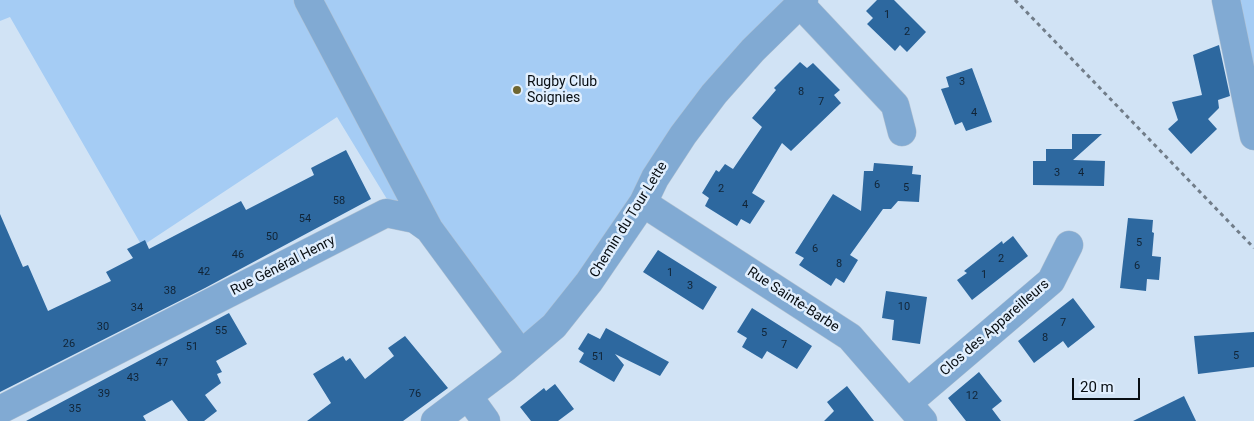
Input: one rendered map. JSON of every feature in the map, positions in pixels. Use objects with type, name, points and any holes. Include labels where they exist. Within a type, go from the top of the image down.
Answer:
[{"type":"street","points":[[308,0],[429,229]]},
{"type":"street","points":[[1226,0],[1254,136]]},
{"type":"street","points":[[802,2],[895,105],[902,132]]},
{"type":"street","name":"Chemin du Tour Lette","points":[[435,421],[554,326],[572,305],[643,203],[655,178],[683,135],[714,94],[753,50],[802,2]]},
{"type":"street","name":"Rue Sainte-Barbe","points":[[643,203],[850,337],[916,412]]},
{"type":"street","name":"Rue Général Henry","points":[[0,410],[386,213],[415,219],[429,229],[521,354]]},
{"type":"street","name":"Clos des Appareilleurs","points":[[916,412],[1051,282],[1069,245]]},
{"type":"street","points":[[468,396],[486,421]]},
{"type":"street","points":[[0,417],[2,421]]},
{"type":"path","points":[[1015,0],[1254,248]]},
{"type":"shaded area","points":[[0,0],[804,0],[521,354],[433,236],[396,214],[337,117],[142,246],[10,17],[0,21]]},
{"type":"shaded area","points":[[1226,0],[1254,0],[1254,136]]},
{"type":"building","points":[[877,0],[894,0],[926,32],[907,52],[900,45],[895,51],[867,24],[873,18],[866,11]]},
{"type":"building","points":[[1219,45],[1230,96],[1218,100],[1219,108],[1208,119],[1217,129],[1191,154],[1168,129],[1178,120],[1172,102],[1202,95],[1193,55]]},
{"type":"building","points":[[800,62],[807,68],[813,63],[840,90],[834,95],[841,103],[791,151],[782,143],[752,193],[765,201],[750,224],[741,219],[737,226],[705,206],[709,198],[702,193],[716,170],[719,172],[725,164],[733,169],[762,127],[752,118],[776,90],[774,88]]},
{"type":"building","points":[[972,68],[992,122],[966,131],[962,122],[955,125],[941,89],[949,87],[946,77]]},
{"type":"building","points":[[1072,134],[1102,134],[1073,160],[1105,161],[1104,186],[1033,185],[1033,161],[1046,161],[1046,149],[1072,149]]},
{"type":"building","points":[[346,150],[371,199],[205,288],[0,392],[0,214],[23,267],[28,265],[48,311],[111,281],[106,272],[133,258],[127,249],[145,240],[149,249],[241,201],[246,210],[314,175],[311,168]]},
{"type":"building","points":[[874,163],[913,166],[912,174],[921,175],[919,202],[898,201],[891,209],[883,209],[850,255],[858,260],[844,283],[836,278],[831,286],[799,265],[804,258],[795,253],[833,194],[861,211],[864,171],[873,171]]},
{"type":"building","points":[[1128,218],[1153,220],[1152,256],[1161,257],[1159,280],[1147,279],[1146,291],[1120,288]]},
{"type":"building","points":[[1013,236],[1028,256],[972,300],[957,280],[967,273],[964,271],[1002,241],[1003,244]]},
{"type":"building","points":[[658,250],[717,287],[703,310],[643,272]]},
{"type":"building","points":[[886,291],[927,297],[920,344],[892,340],[894,320],[882,318]]},
{"type":"building","points":[[1073,298],[1095,327],[1068,348],[1063,341],[1034,363],[1018,341]]},
{"type":"building","points":[[752,308],[812,346],[797,369],[767,351],[762,359],[742,347],[747,338],[737,332]]},
{"type":"building","points":[[229,313],[247,344],[216,361],[222,372],[217,374],[221,383],[205,395],[217,411],[204,421],[188,421],[172,400],[143,416],[146,421],[26,421]]},
{"type":"building","points":[[606,328],[669,362],[660,376],[615,354],[624,365],[614,382],[579,362],[584,353],[578,349],[588,333],[600,339]]},
{"type":"building","points":[[1254,332],[1254,367],[1198,374],[1194,336]]},
{"type":"building","points":[[405,336],[448,388],[403,421],[307,421],[331,403],[313,374],[343,356],[346,361],[350,358],[365,379],[394,356],[388,348]]},
{"type":"building","points":[[979,372],[1002,401],[992,409],[1001,421],[966,421],[948,398]]},
{"type":"building","points":[[555,384],[574,409],[558,421],[531,421],[520,407],[544,388],[546,391]]},
{"type":"building","points":[[847,386],[874,421],[824,421],[834,411],[827,402]]},
{"type":"building","points":[[1184,396],[1196,421],[1133,421]]},
{"type":"place","name":"Rugby Club Soignies","points":[[517,90]]}]
